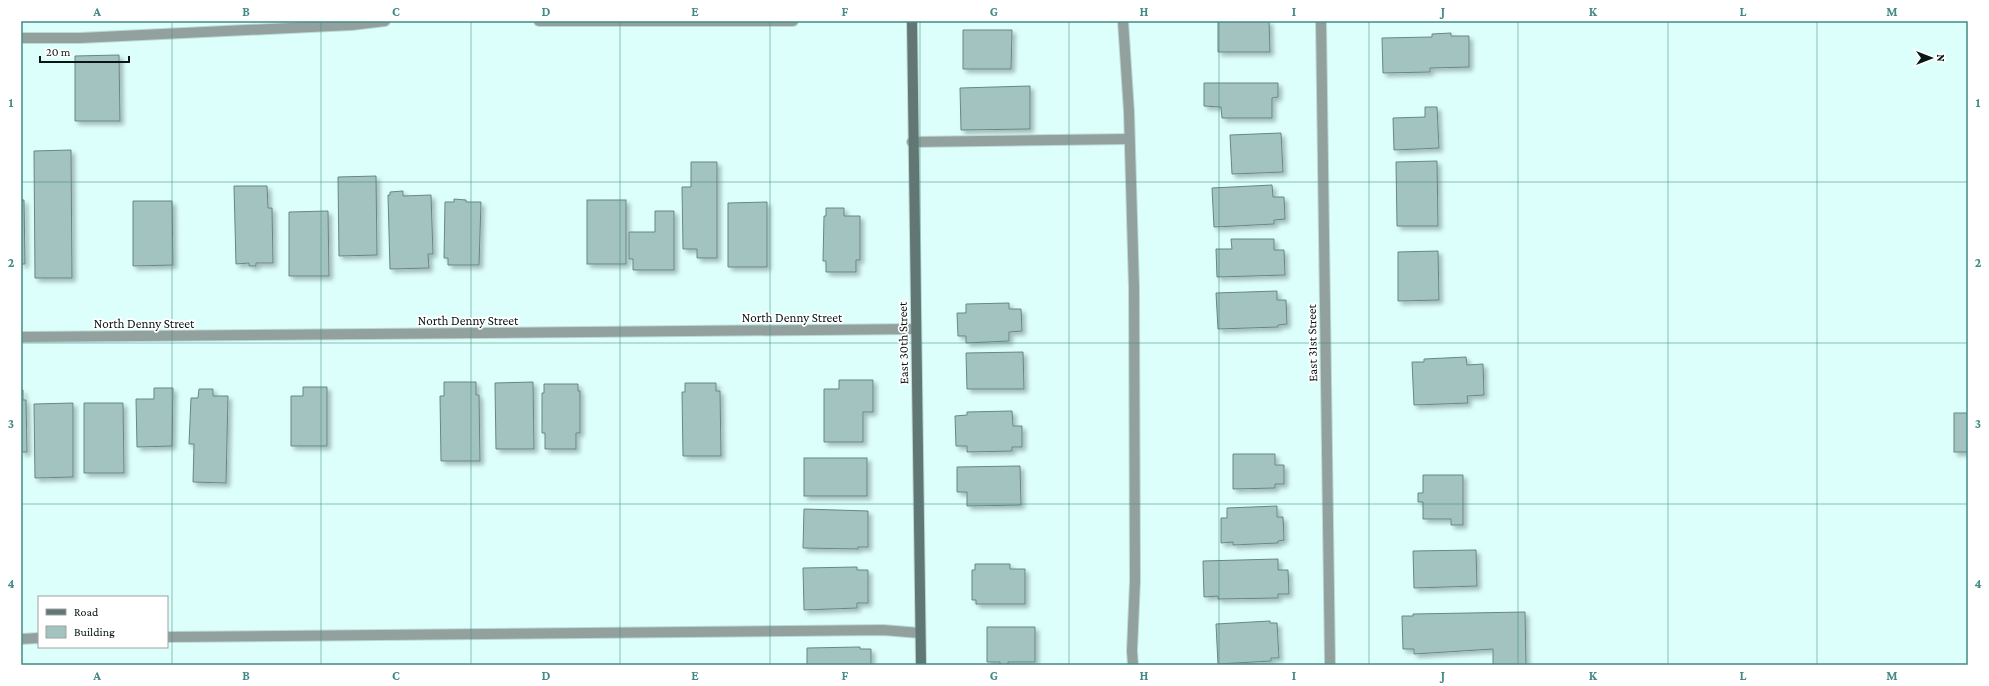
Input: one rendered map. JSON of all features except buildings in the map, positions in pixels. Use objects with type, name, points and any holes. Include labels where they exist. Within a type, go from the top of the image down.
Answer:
[{"type":"main road","name":"East 30th Street","points":[[912,21],[912,142],[921,665]]},
{"type":"street","points":[[21,38],[80,38],[352,25],[385,21]]},
{"type":"street","points":[[539,21],[793,21]]},
{"type":"street","points":[[1123,21],[1134,288],[1133,665]]},
{"type":"street","name":"East 31st Street","points":[[1321,21],[1330,665]]},
{"type":"street","points":[[912,142],[1129,139]]},
{"type":"street","name":"North Denny Street","points":[[21,337],[916,329]]},
{"type":"street","points":[[168,637],[883,630],[920,634]]},
{"type":"street","points":[[21,639],[38,638]]}]
